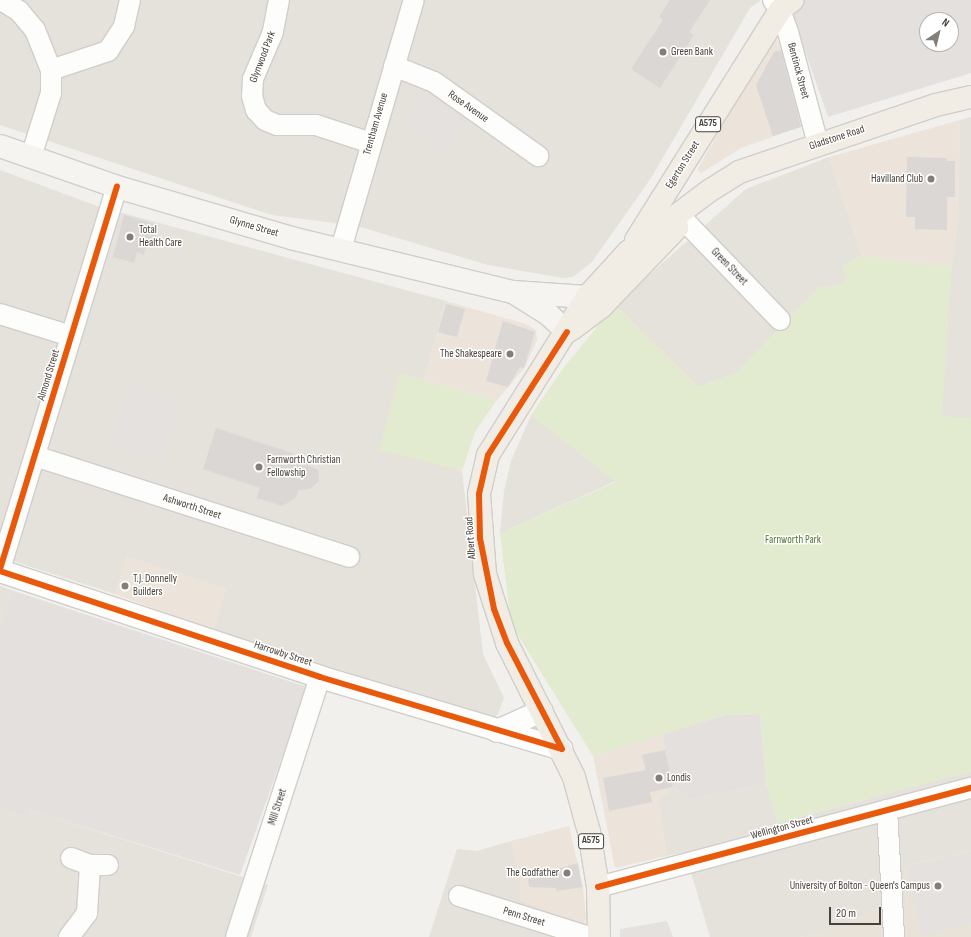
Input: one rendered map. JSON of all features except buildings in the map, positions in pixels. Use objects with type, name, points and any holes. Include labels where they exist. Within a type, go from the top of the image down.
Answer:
[{"type":"main road","name":"Egerton Street","points":[[628,252],[782,3]]},
{"type":"main road","name":"Gladstone Road","points":[[567,332],[601,307],[681,217],[709,191],[738,172],[818,144],[971,97]]},
{"type":"main road","name":"Glynne Street","points":[[0,146],[117,187],[291,238],[342,249],[513,292],[587,297]]},
{"type":"main road","name":"Gladstone Road","points":[[628,252],[681,217]]},
{"type":"main road","name":"A575","points":[[567,332],[587,297],[628,252]]},
{"type":"main road","name":"Glynne Street","points":[[513,292],[548,314],[567,332]]},
{"type":"main road","name":"Albert Road","points":[[567,332],[488,455],[479,494],[480,538],[494,609],[507,643],[562,749],[574,777],[589,832],[598,887],[599,937]]},
{"type":"street","points":[[1,0],[19,12],[35,30],[52,70],[51,93],[30,157]]},
{"type":"street","points":[[52,70],[108,50],[124,26],[130,0]]},
{"type":"street","name":"Glynwood Park","points":[[279,0],[273,32],[253,78],[252,96],[256,110],[265,120],[277,125],[316,125],[371,143]]},
{"type":"street","name":"Trentham Avenue","points":[[342,249],[371,143],[414,0]]},
{"type":"street","name":"Bentinck Street","points":[[782,3],[818,144]]},
{"type":"street","name":"Rose Avenue","points":[[394,66],[434,82],[538,156]]},
{"type":"street","name":"Almond Street","points":[[0,570],[117,187]]},
{"type":"street","name":"Green Street","points":[[681,217],[780,320]]},
{"type":"street","points":[[0,314],[71,336]]},
{"type":"street","name":"Ashworth Street","points":[[35,456],[348,557]]},
{"type":"street","name":"Harrowby Street","points":[[0,570],[320,678],[562,749]]},
{"type":"street","name":"Mill Street","points":[[236,937],[320,678]]},
{"type":"street","points":[[497,731],[542,711]]},
{"type":"street","name":"Wellington Street","points":[[598,887],[971,788]]},
{"type":"street","points":[[887,810],[894,937]]},
{"type":"street","points":[[69,937],[86,913],[99,865],[72,858]]},
{"type":"street","name":"Penn Street","points":[[459,896],[590,937]]},
{"type":"shaded area","points":[[0,0],[761,0],[750,8],[651,178],[592,262],[573,277],[563,278],[488,265],[357,226],[272,215],[0,125]]},
{"type":"shaded area","points":[[805,0],[971,0],[971,73],[828,117],[791,11]]},
{"type":"shaded area","points":[[775,34],[809,124],[741,148],[701,173],[697,170]]},
{"type":"shaded area","points":[[425,94],[466,123],[444,154],[403,125]]},
{"type":"shaded area","points":[[971,117],[971,418],[942,417],[948,295],[958,216],[960,120]]},
{"type":"shaded area","points":[[960,120],[958,216],[952,267],[862,256],[829,157]]},
{"type":"shaded area","points":[[829,157],[862,256],[842,265],[848,279],[837,285],[819,288],[736,373],[698,387],[615,305],[746,189]]},
{"type":"shaded area","points":[[0,170],[97,206],[446,301],[424,380],[400,373],[380,449],[462,471],[483,654],[504,698],[498,714],[493,718],[214,631],[127,556],[115,594],[0,557]]},
{"type":"shaded area","points":[[446,301],[526,324],[536,330],[537,340],[524,369],[496,401],[424,380]]},
{"type":"shaded area","points":[[128,384],[181,400],[162,461],[109,445]]},
{"type":"shaded area","points":[[531,415],[616,481],[500,533],[504,491],[511,461]]},
{"type":"shaded area","points":[[127,556],[227,588],[214,631],[115,594]]},
{"type":"shaded area","points":[[0,586],[14,591],[2,627],[0,626]]},
{"type":"shaded area","points":[[14,591],[307,687],[240,875],[30,810],[27,817],[0,809],[0,626]]},
{"type":"shaded area","points":[[760,714],[766,784],[689,800],[673,787],[662,734],[726,715]]},
{"type":"shaded area","points":[[662,734],[673,787],[658,800],[667,856],[615,868],[593,756]]},
{"type":"shaded area","points":[[971,771],[971,850],[904,866],[907,905],[881,907],[834,929],[800,937],[710,937],[685,852],[667,856],[658,800],[673,787],[689,800],[766,784],[778,823]]},
{"type":"shaded area","points":[[0,809],[27,817],[30,810],[268,885],[251,937],[0,937]]},
{"type":"shaded area","points":[[569,826],[583,887],[586,918],[584,925],[520,900],[520,877],[511,841]]},
{"type":"shaded area","points":[[511,841],[520,877],[520,900],[584,925],[584,937],[429,937],[457,849],[477,851]]},
{"type":"shaded area","name":"University of Bolton - Queen's Campus","points":[[971,850],[971,937],[800,937],[834,929],[881,907],[907,905],[904,866]]},
{"type":"shaded area","points":[[971,852],[971,924],[921,936],[908,867]]},
{"type":"shaded area","points":[[667,921],[673,937],[620,937],[620,929]]},
{"type":"green space","name":"Farnworth Park","points":[[862,256],[952,267],[942,416],[971,418],[971,771],[778,823],[766,784],[760,714],[726,715],[593,756],[511,624],[500,533],[616,482],[531,415],[564,367],[615,305],[698,387],[736,373],[819,288],[837,285],[848,279],[842,265]]},
{"type":"green space","points":[[400,373],[496,401],[475,432],[462,471],[379,450]]},
{"type":"cycle path","points":[[0,569],[117,187]]},
{"type":"cycle path","points":[[562,749],[507,643],[494,609],[480,538],[479,494],[488,455],[567,332]]},
{"type":"cycle path","points":[[0,571],[320,677],[562,749]]},
{"type":"cycle path","points":[[598,887],[971,788]]},
{"type":"place","name":"Green Bank","points":[[663,52]]},
{"type":"place","name":"Havilland Club","points":[[931,179]]},
{"type":"place","name":"Total Health Care","points":[[130,237]]},
{"type":"place","name":"The Shakespeare","points":[[510,354]]},
{"type":"place","name":"Farnworth Christian Fellowship","points":[[259,467]]},
{"type":"place","name":"T.J. Donnelly Builders","points":[[125,586]]},
{"type":"place","name":"Londis","points":[[659,778]]},
{"type":"place","name":"The Godfather","points":[[567,873]]},
{"type":"place","name":"University of Bolton - Queen's Campus","points":[[938,886]]}]
